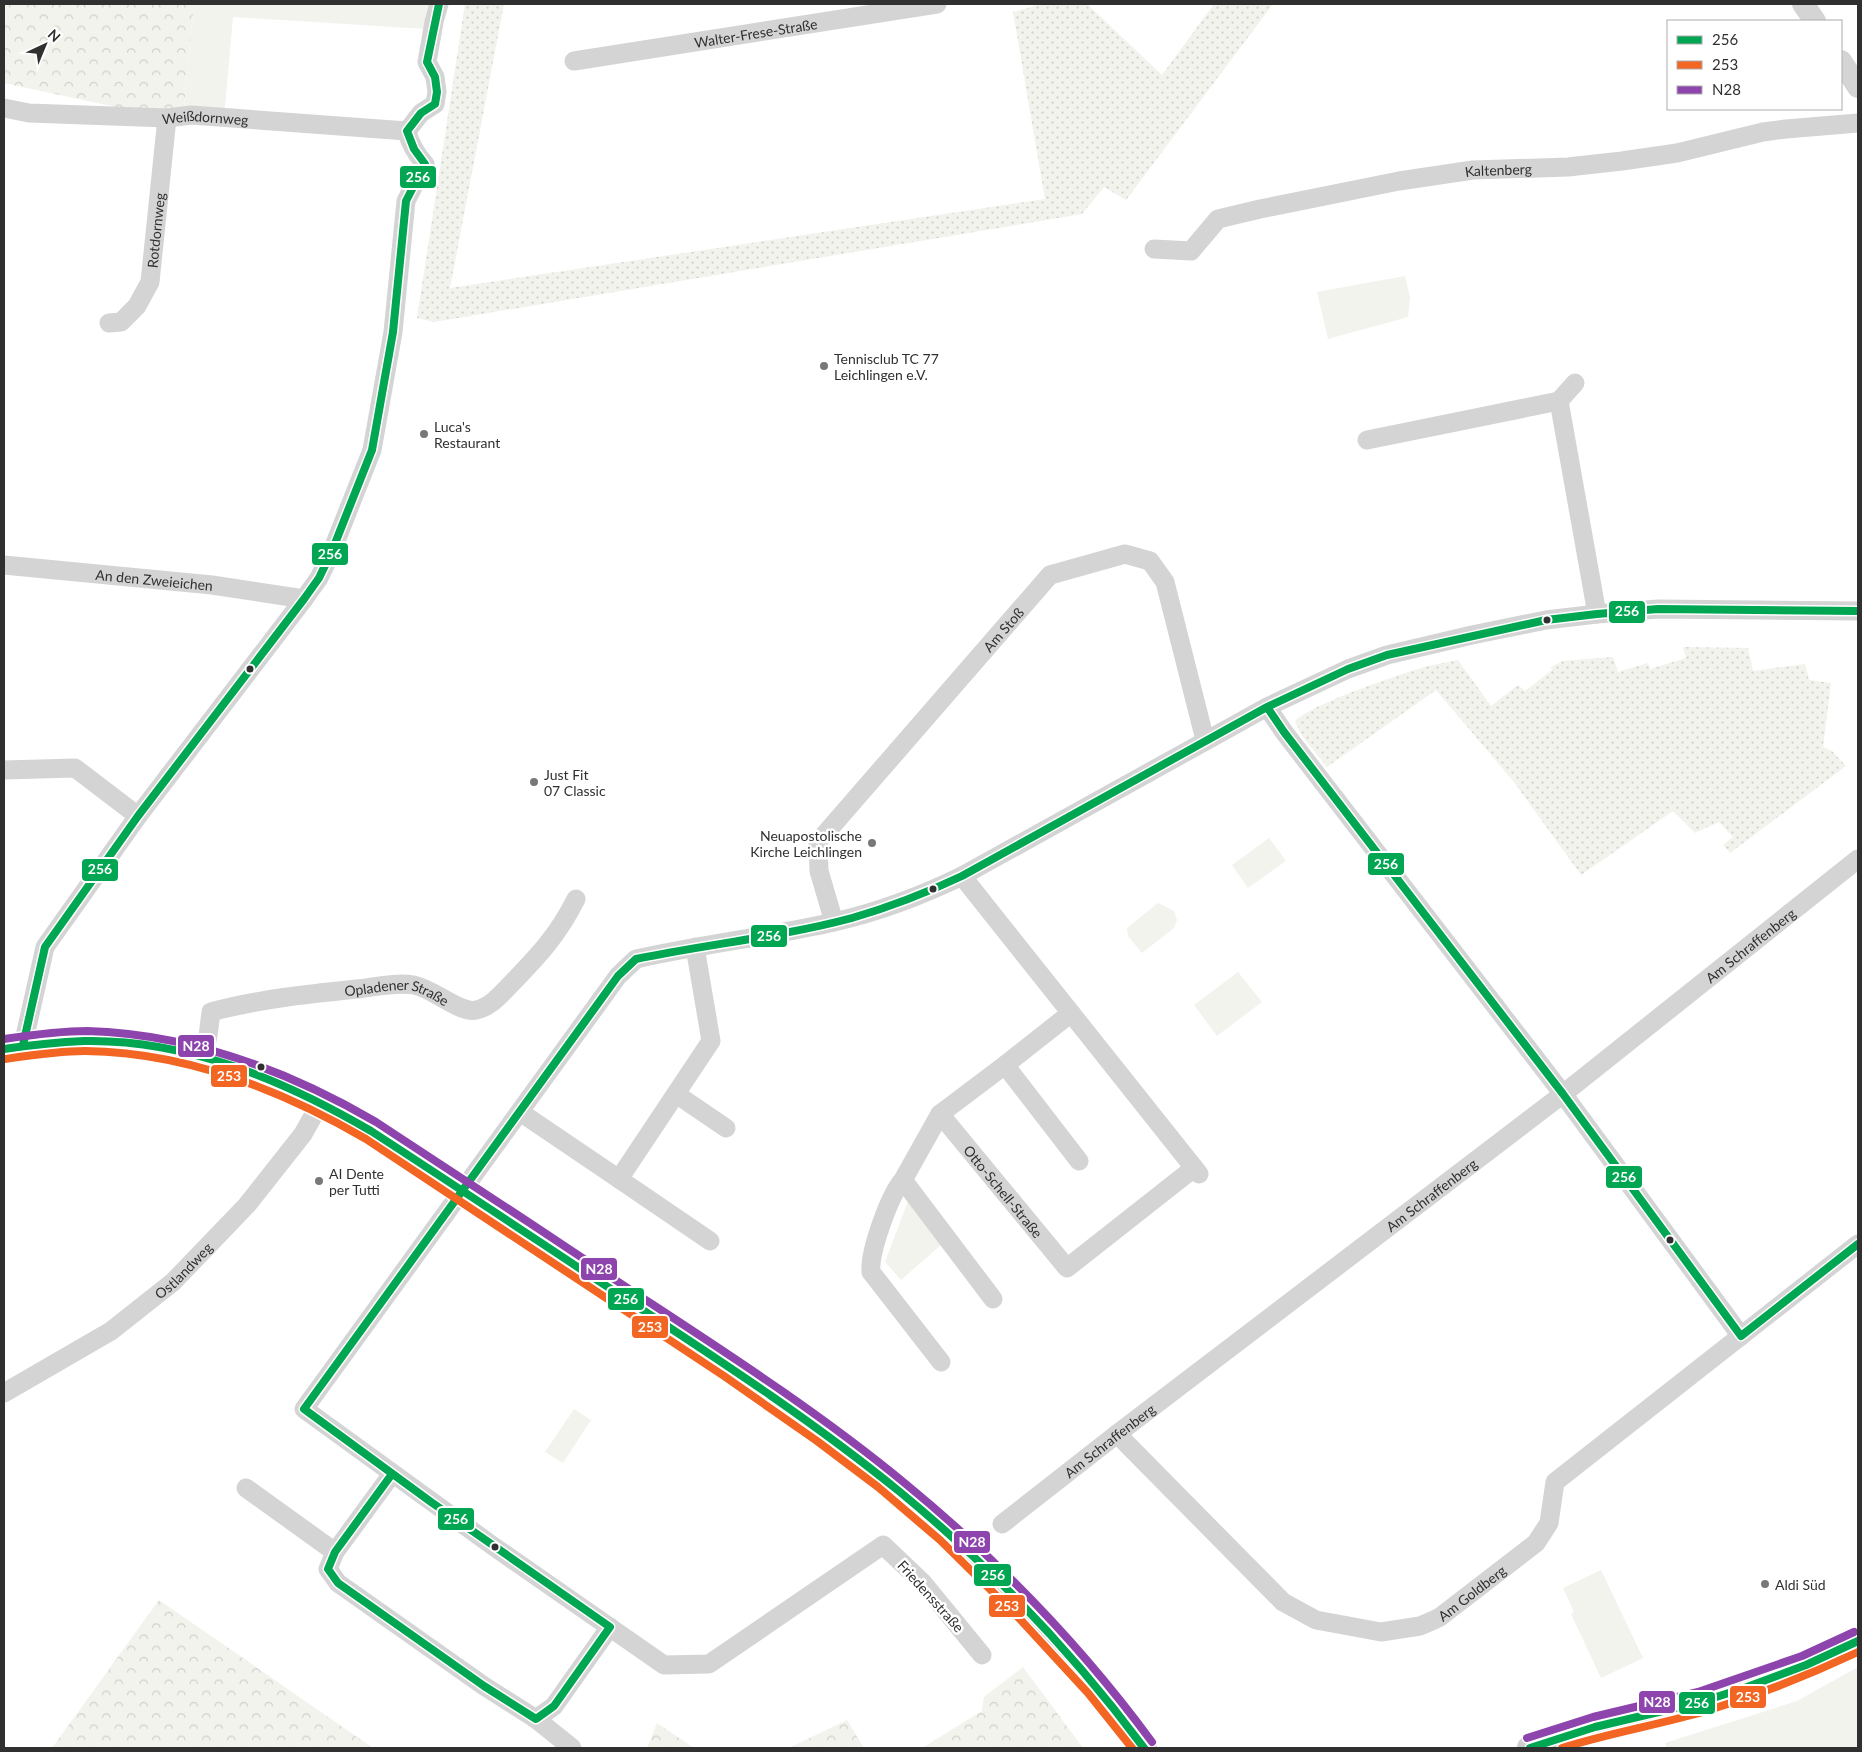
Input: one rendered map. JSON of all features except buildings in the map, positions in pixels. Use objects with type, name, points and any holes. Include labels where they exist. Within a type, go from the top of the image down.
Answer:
[{"type":"main road","points":[[14,1047],[86,1041],[147,1046],[217,1060],[251,1072],[321,1102],[371,1131],[746,1378],[886,1480],[932,1520],[1032,1616],[1082,1669],[1144,1748]]},
{"type":"main road","points":[[1530,1748],[1595,1727],[1700,1702],[1747,1687],[1806,1666],[1858,1641]]},
{"type":"street","points":[[14,1047],[45,947],[138,816],[304,599],[319,578],[332,551],[372,450],[393,332],[406,201],[425,164],[416,155],[407,132],[422,113],[435,104],[437,92],[435,77],[427,62],[439,4]]},
{"type":"street","name":"Walter-Frese-Straße","points":[[574,61],[938,4]]},
{"type":"street","points":[[1803,4],[1814,20]]},
{"type":"street","points":[[1842,63],[1858,87]]},
{"type":"street","name":"Weißdornweg","points":[[4,108],[29,113],[167,118],[191,115],[407,132]]},
{"type":"street","name":"Rotdornweg","points":[[109,323],[121,322],[137,306],[150,282],[167,118]]},
{"type":"street","name":"Kaltenberg","points":[[1154,248],[1191,251],[1218,219],[1399,181],[1473,170],[1568,167],[1678,153],[1771,131],[1858,124]]},
{"type":"street","points":[[1367,440],[1559,401],[1575,383]]},
{"type":"street","points":[[1559,401],[1597,614]]},
{"type":"street","name":"Am Stoß","points":[[834,922],[819,871],[818,842],[1050,575],[1125,554],[1150,561],[1166,582],[1205,740]]},
{"type":"street","name":"An den Zweieichen","points":[[4,565],[212,584],[304,599]]},
{"type":"street","points":[[710,1241],[520,1112],[618,976],[636,959],[834,922],[893,906],[933,890],[962,876],[1267,707],[1348,668],[1388,655],[1536,622],[1597,614],[1658,610],[1858,611]]},
{"type":"street","points":[[1267,707],[1563,1094],[1742,1336]]},
{"type":"street","points":[[4,770],[75,768],[138,816]]},
{"type":"street","name":"Am Schraffenberg","points":[[1002,1524],[1563,1094],[1858,859]]},
{"type":"street","points":[[942,1362],[871,1272],[870,1261],[880,1229],[897,1186],[903,1180],[940,1114],[1071,1013],[962,876]]},
{"type":"street","name":"Opladener Straße","points":[[203,1058],[211,1012],[241,1004],[390,985],[413,985],[430,990],[461,1009],[474,1011],[486,1006],[496,999],[544,950],[576,899]]},
{"type":"street","points":[[619,1179],[711,1041],[695,947]]},
{"type":"street","name":"Otto-Schell-Straße","points":[[940,1114],[1067,1268],[1196,1171],[1071,1013]]},
{"type":"street","points":[[1005,1065],[1079,1161]]},
{"type":"street","points":[[676,1094],[726,1128]]},
{"type":"street","name":"Ostlandweg","points":[[4,1393],[110,1331],[172,1282],[247,1205],[303,1134],[321,1102]]},
{"type":"street","name":"Friedensstraße","points":[[520,1112],[304,1409],[392,1474],[664,1665],[709,1664],[883,1545],[923,1583],[982,1655]]},
{"type":"street","points":[[903,1180],[993,1299]]},
{"type":"street","name":"Am Goldberg","points":[[1117,1434],[1283,1602],[1316,1620],[1380,1632],[1420,1626],[1440,1617],[1536,1543],[1549,1523],[1555,1482],[1858,1244]]},
{"type":"street","points":[[392,1474],[335,1552],[328,1569],[338,1583],[484,1686],[536,1719],[572,1748]]},
{"type":"street","points":[[246,1488],[335,1552]]},
{"type":"street","points":[[536,1719],[554,1706],[610,1627]]},
{"type":"green space","points":[[4,4],[194,4],[183,116],[167,118],[4,83]]},
{"type":"green space","points":[[194,4],[432,4],[426,29],[233,17],[224,118],[183,116]]},
{"type":"green space","points":[[465,4],[504,4],[450,288],[1045,199],[1013,12],[1042,4],[1087,4],[1162,75],[1214,4],[1273,4],[1126,200],[1104,187],[1082,214],[434,322],[417,318]]},
{"type":"green space","points":[[1405,276],[1410,297],[1408,317],[1328,339],[1317,292]]},
{"type":"green space","points":[[1683,647],[1748,648],[1753,671],[1805,664],[1809,680],[1831,683],[1823,747],[1832,751],[1846,766],[1730,853],[1723,845],[1733,837],[1719,822],[1695,833],[1673,811],[1581,875],[1514,782],[1436,690],[1327,767],[1303,737],[1295,722],[1317,707],[1357,690],[1416,669],[1458,660],[1491,706],[1518,685],[1525,691],[1552,670],[1551,667],[1563,661],[1613,657],[1618,672],[1648,663],[1650,669],[1686,658]]},
{"type":"green space","points":[[1269,838],[1286,861],[1248,888],[1232,865]]},
{"type":"green space","points":[[1158,903],[1174,911],[1177,920],[1174,928],[1142,953],[1128,936],[1127,928]]},
{"type":"green space","points":[[1238,972],[1262,1002],[1217,1036],[1194,1005]]},
{"type":"green space","points":[[908,1201],[942,1244],[901,1280],[885,1262]]},
{"type":"green space","points":[[574,1409],[591,1420],[563,1463],[545,1452]]},
{"type":"green space","points":[[1601,1570],[1643,1658],[1601,1678],[1571,1614],[1574,1612],[1563,1588]]},
{"type":"green space","points":[[159,1600],[373,1748],[52,1748]]},
{"type":"green space","points":[[1023,1667],[1083,1748],[922,1748],[982,1711],[984,1697]]},
{"type":"green space","points":[[1858,1667],[1858,1748],[1667,1748],[1665,1743],[1797,1701]]},
{"type":"green space","points":[[847,1720],[864,1748],[789,1748]]},
{"type":"green space","points":[[657,1723],[694,1748],[647,1748]]},
{"type":"transit line","name":"256","points":[[23,1045],[45,947],[138,816],[304,599],[319,578],[332,551],[372,450],[393,332],[406,201],[425,164],[414,149],[407,131],[421,113],[435,104],[437,92],[435,77],[427,62],[439,4]]},
{"type":"transit line","name":"256","points":[[304,1409],[618,976],[636,959],[825,925],[866,914],[921,894],[962,876],[1267,707],[1348,669],[1387,655],[1546,620],[1597,614],[1658,609],[1858,611]]},
{"type":"transit line","name":"256","points":[[1267,707],[1284,732],[1563,1094],[1741,1336]]},
{"type":"transit line","name":"N28","points":[[4,1039],[56,1032],[87,1031],[164,1039],[201,1047],[273,1071],[308,1086],[376,1122],[737,1360],[874,1458],[941,1514],[1006,1574],[1097,1672],[1152,1742]]},
{"type":"transit line","name":"256","points":[[4,1049],[74,1041],[122,1042],[160,1047],[197,1055],[233,1066],[304,1095],[371,1131],[765,1392],[834,1440],[900,1492],[966,1550],[1030,1612],[1089,1679],[1144,1748]]},
{"type":"transit line","name":"253","points":[[5,1059],[55,1052],[85,1051],[123,1053],[196,1066],[266,1089],[300,1104],[366,1139],[724,1376],[817,1441],[878,1487],[940,1540],[1017,1616],[1088,1693],[1132,1748]]},
{"type":"transit line","name":"256","points":[[1741,1336],[1858,1244]]},
{"type":"transit line","name":"256","points":[[304,1409],[431,1502],[610,1627]]},
{"type":"transit line","name":"256","points":[[392,1474],[335,1552],[328,1569],[338,1583],[484,1686],[536,1719],[554,1706],[610,1627]]},
{"type":"transit line","name":"N28","points":[[1527,1738],[1593,1717],[1698,1692],[1802,1656],[1854,1632]]},
{"type":"transit line","name":"256","points":[[1530,1748],[1595,1727],[1701,1702],[1747,1687],[1806,1665],[1858,1641]]},
{"type":"transit line","name":"253","points":[[1562,1748],[1725,1705],[1821,1669],[1858,1652]]},
{"type":"place","name":"Tennisclub TC 77 Leichlingen e.V.","points":[[824,366]]},
{"type":"place","name":"Luca's Restaurant","points":[[424,434]]},
{"type":"place","name":"Just Fit 07 Classic","points":[[534,782]]},
{"type":"place","name":"Neuapostolische Kirche Leichlingen","points":[[872,843]]},
{"type":"place","name":"AI Dente per Tutti","points":[[319,1181]]},
{"type":"place","name":"Aldi Süd","points":[[1765,1584]]}]
